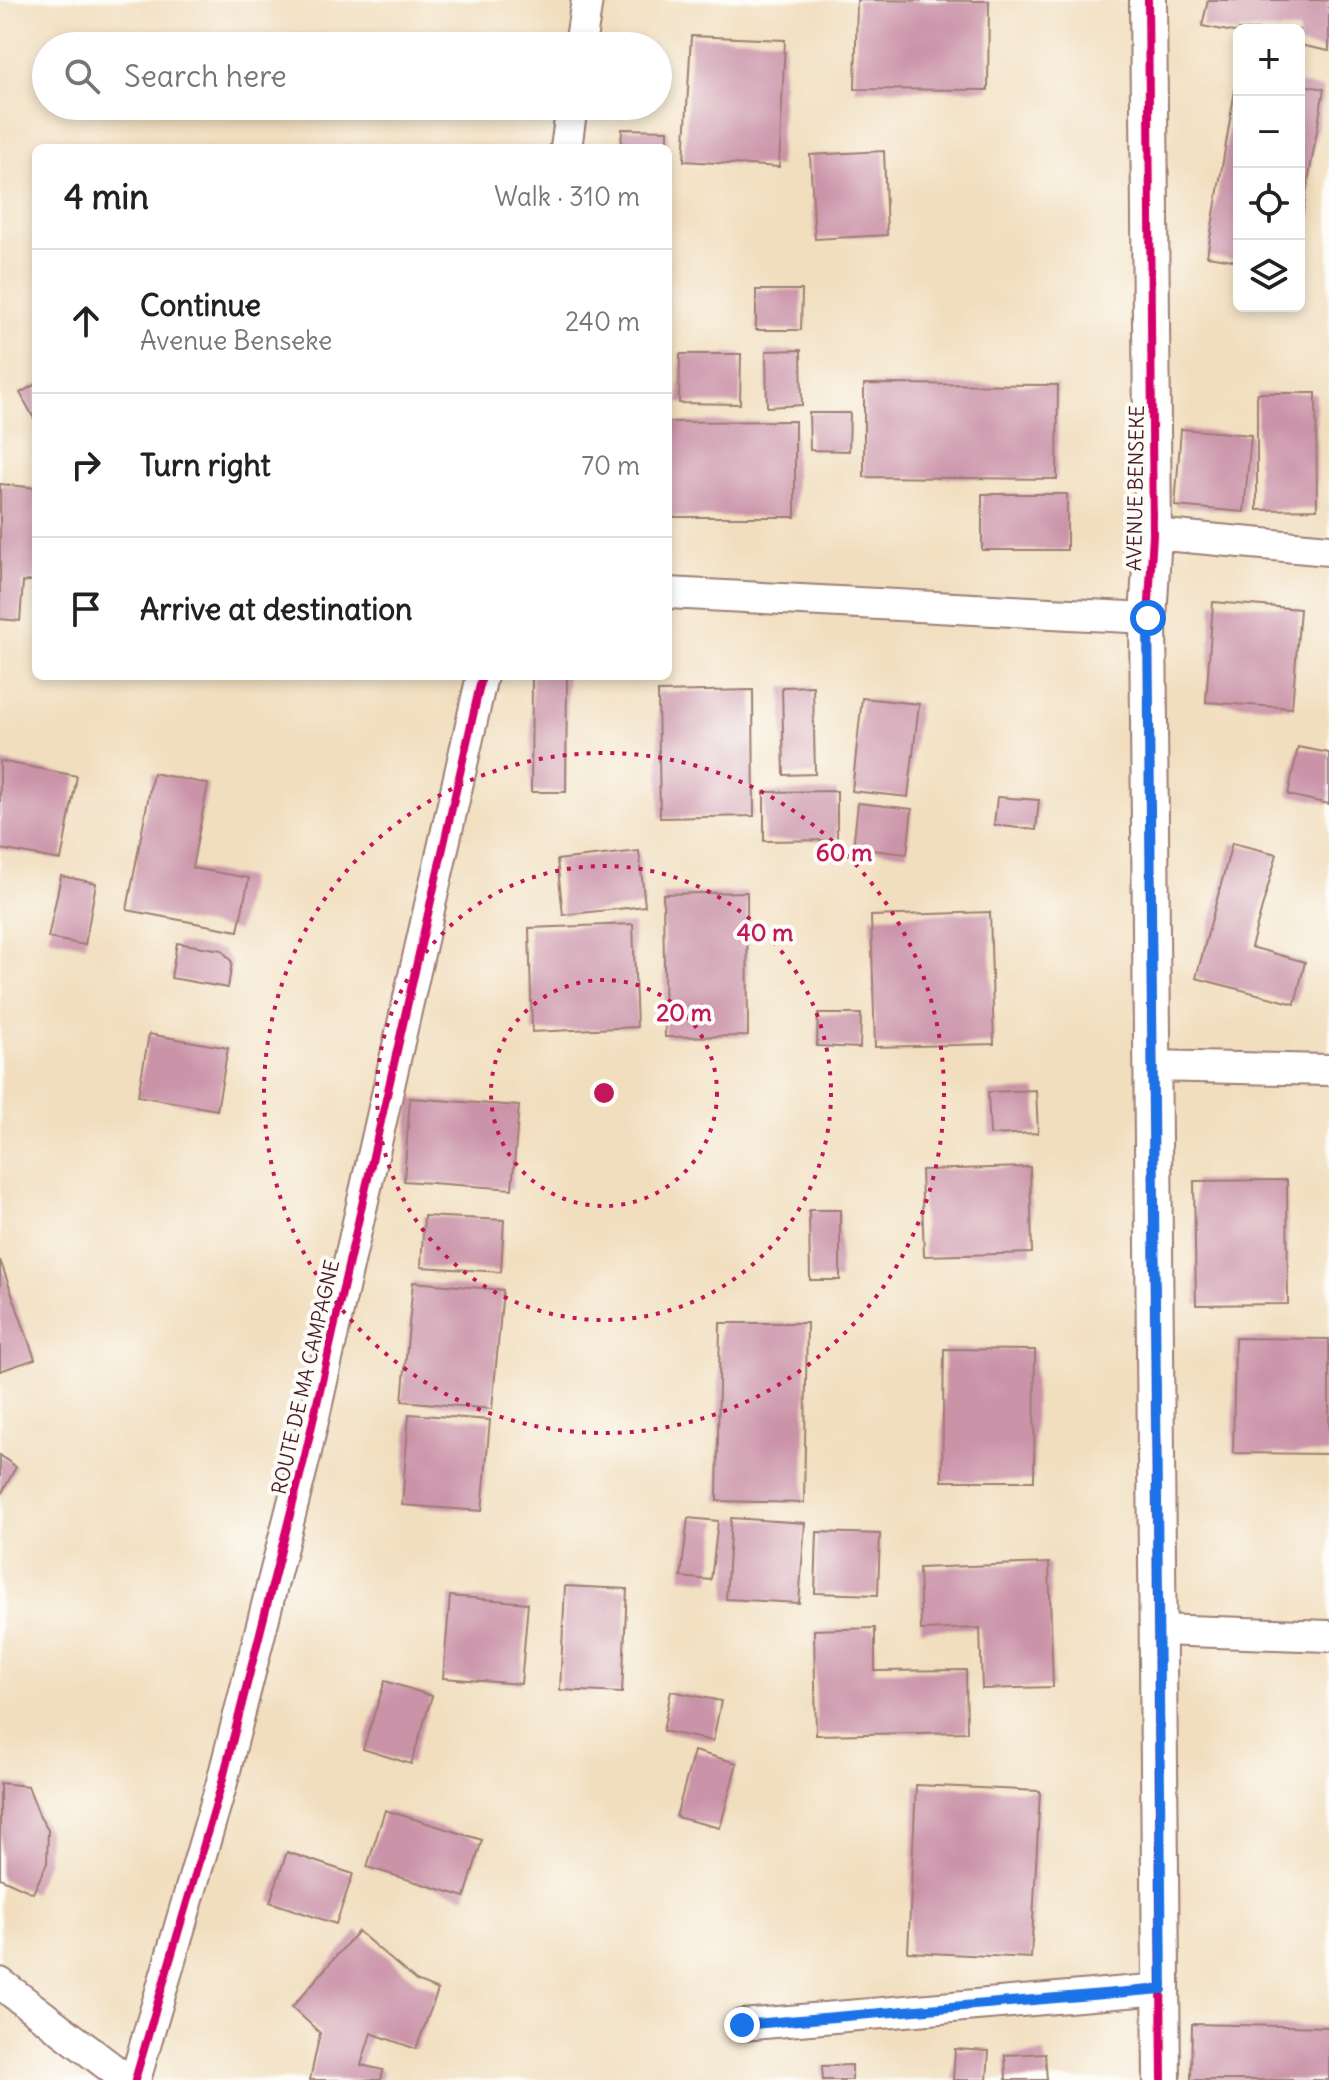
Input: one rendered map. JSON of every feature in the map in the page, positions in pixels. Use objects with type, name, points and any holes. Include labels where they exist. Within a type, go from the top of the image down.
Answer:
[{"type":"street","points":[[582,32],[587,0]]},
{"type":"street","name":"AVENUE BENSEKE","points":[[1148,0],[1153,534],[1148,618],[1162,2080]]},
{"type":"street","points":[[567,144],[570,120]]},
{"type":"street","points":[[1153,534],[1329,550]]},
{"type":"street","points":[[672,593],[1148,618]]},
{"type":"street","name":"ROUTE DE MA CAMPAGNE","points":[[135,2080],[221,1786],[305,1456],[481,680]]},
{"type":"street","points":[[1152,1066],[1329,1070]]},
{"type":"street","points":[[1158,1630],[1329,1636]]},
{"type":"street","points":[[0,1983],[127,2080]]},
{"type":"street","points":[[742,2025],[1162,1989]]},
{"type":"building","points":[[857,0],[989,1],[988,90],[855,89]]},
{"type":"building","points":[[1208,0],[1329,0],[1329,51],[1305,46],[1305,24],[1233,24],[1233,32],[1202,26]]},
{"type":"building","points":[[691,36],[785,40],[779,167],[684,161]]},
{"type":"building","points":[[1305,85],[1324,89],[1305,201]]},
{"type":"building","points":[[1233,102],[1233,260],[1207,256]]},
{"type":"building","points":[[622,129],[668,130],[668,144],[621,144]]},
{"type":"building","points":[[884,151],[887,235],[815,239],[810,155]]},
{"type":"building","points":[[756,290],[802,290],[801,330],[756,330]]},
{"type":"building","points":[[801,350],[802,405],[767,407],[766,351]]},
{"type":"building","points":[[680,354],[741,354],[740,404],[679,403]]},
{"type":"building","points":[[864,384],[1058,385],[1057,479],[864,477]]},
{"type":"building","points":[[32,386],[32,415],[20,393]]},
{"type":"building","points":[[1257,393],[1316,393],[1317,509],[1257,510]]},
{"type":"building","points":[[809,413],[850,413],[849,451],[810,450]]},
{"type":"building","points":[[795,421],[795,517],[672,517],[672,422]]},
{"type":"building","points":[[1181,429],[1251,435],[1244,512],[1175,506]]},
{"type":"building","points":[[0,484],[32,488],[32,581],[23,582],[20,621],[0,619]]},
{"type":"building","points":[[982,494],[1067,494],[1067,550],[982,550]]},
{"type":"building","points":[[1213,602],[1300,609],[1292,708],[1206,702]]},
{"type":"building","points":[[532,680],[567,680],[566,792],[531,792]]},
{"type":"building","points":[[813,686],[815,774],[784,775],[782,687]]},
{"type":"building","points":[[753,690],[754,816],[660,818],[658,692]]},
{"type":"building","points":[[862,698],[919,704],[908,797],[852,791]]},
{"type":"building","points":[[1298,747],[1329,753],[1329,804],[1288,795]]},
{"type":"building","points":[[0,761],[77,776],[61,860],[0,849]]},
{"type":"building","points":[[153,773],[208,784],[192,868],[249,878],[238,931],[127,910]]},
{"type":"building","points":[[837,791],[837,840],[764,841],[764,792]]},
{"type":"building","points":[[997,797],[1039,800],[1036,830],[994,825]]},
{"type":"building","points":[[858,803],[912,809],[907,854],[853,848]]},
{"type":"building","points":[[1232,843],[1277,854],[1251,947],[1305,962],[1295,1004],[1196,978]]},
{"type":"building","points":[[639,851],[645,906],[563,915],[557,860]]},
{"type":"building","points":[[61,876],[96,883],[85,945],[48,938]]},
{"type":"building","points":[[747,892],[748,1036],[665,1037],[663,894]]},
{"type":"building","points":[[990,912],[994,1044],[875,1047],[871,916]]},
{"type":"building","points":[[633,924],[637,1027],[532,1032],[529,928]]},
{"type":"building","points":[[177,943],[222,950],[232,962],[228,988],[171,978]]},
{"type":"building","points":[[818,1014],[861,1014],[860,1048],[817,1046]]},
{"type":"building","points":[[149,1034],[228,1048],[217,1110],[138,1096]]},
{"type":"building","points":[[1036,1090],[1038,1133],[990,1135],[988,1092]]},
{"type":"building","points":[[410,1098],[519,1106],[512,1189],[404,1181]]},
{"type":"building","points":[[1030,1167],[1032,1253],[924,1256],[921,1170]]},
{"type":"building","points":[[1287,1180],[1288,1304],[1196,1305],[1194,1181]]},
{"type":"building","points":[[809,1210],[840,1210],[840,1280],[810,1280]]},
{"type":"building","points":[[424,1216],[504,1220],[501,1272],[421,1267]]},
{"type":"building","points":[[0,1260],[35,1359],[0,1371]]},
{"type":"building","points":[[413,1282],[503,1290],[492,1409],[402,1401]]},
{"type":"building","points":[[720,1323],[807,1323],[804,1503],[717,1501]]},
{"type":"building","points":[[1235,1338],[1329,1339],[1329,1454],[1233,1453]]},
{"type":"building","points":[[944,1349],[1035,1350],[1034,1481],[942,1481]]},
{"type":"building","points":[[409,1414],[490,1420],[482,1511],[402,1505]]},
{"type":"building","points":[[0,1455],[16,1467],[0,1496]]},
{"type":"building","points":[[688,1518],[718,1521],[711,1580],[681,1577]]},
{"type":"building","points":[[731,1518],[805,1523],[799,1603],[726,1599]]},
{"type":"building","points":[[817,1532],[880,1534],[878,1595],[815,1593]]},
{"type":"building","points":[[1049,1563],[1053,1687],[982,1689],[980,1628],[921,1630],[919,1568]]},
{"type":"building","points":[[565,1586],[627,1589],[622,1693],[560,1690]]},
{"type":"building","points":[[450,1596],[528,1603],[521,1684],[443,1678]]},
{"type":"building","points":[[875,1628],[875,1671],[966,1670],[967,1732],[816,1735],[814,1630]]},
{"type":"building","points":[[385,1681],[432,1696],[411,1764],[363,1749]]},
{"type":"building","points":[[671,1691],[721,1701],[713,1741],[663,1731]]},
{"type":"building","points":[[694,1751],[737,1763],[720,1828],[676,1817]]},
{"type":"building","points":[[0,1783],[28,1786],[48,1830],[47,1863],[33,1893],[0,1878]]},
{"type":"building","points":[[916,1785],[1040,1791],[1031,1958],[908,1952]]},
{"type":"building","points":[[385,1810],[482,1840],[465,1897],[367,1867]]},
{"type":"building","points":[[287,1852],[353,1874],[336,1924],[270,1902]]},
{"type":"building","points":[[358,1931],[416,1981],[438,1990],[416,2049],[371,2033],[361,2065],[383,2070],[381,2080],[310,2080],[320,2033],[292,2007]]},
{"type":"building","points":[[1192,2024],[1329,2027],[1329,2080],[1191,2080]]},
{"type":"building","points":[[955,2049],[989,2051],[987,2080],[953,2080]]},
{"type":"building","points":[[1045,2053],[1047,2080],[1006,2080],[1005,2055]]},
{"type":"building","points":[[852,2065],[852,2080],[823,2080],[822,2066]]},
{"type":"cycle path","points":[[1148,0],[1153,534],[1148,618],[1162,2080]]},
{"type":"cycle path","points":[[135,2080],[221,1786],[305,1456],[481,680]]},
{"type":"route","points":[[742,2025],[1162,1989],[1148,618]]}]
